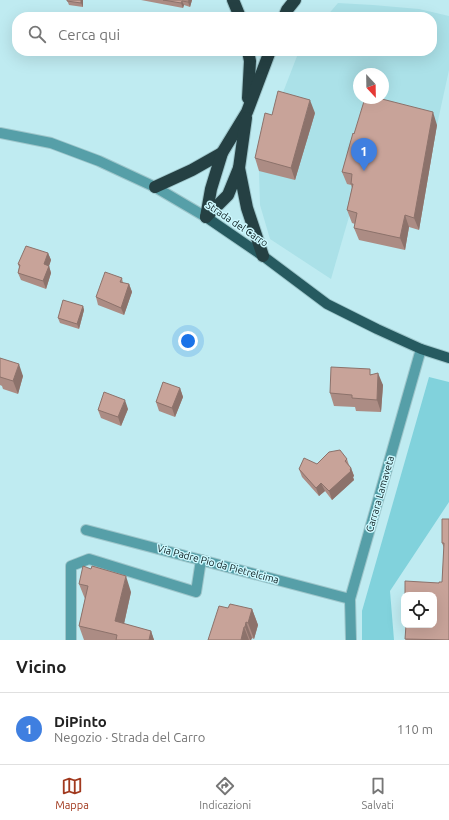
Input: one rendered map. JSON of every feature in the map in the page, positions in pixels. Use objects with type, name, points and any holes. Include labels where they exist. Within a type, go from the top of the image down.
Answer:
[{"type":"highway","points":[[233,0],[238,12]]},
{"type":"highway","points":[[286,12],[295,0]]},
{"type":"highway","points":[[206,217],[228,195],[239,168],[247,112],[249,56]]},
{"type":"highway","points":[[206,217],[211,189],[222,153],[247,112],[268,56]]},
{"type":"highway","points":[[155,187],[192,170],[222,153]]},
{"type":"highway","points":[[239,168],[247,208],[263,256]]},
{"type":"main road","name":"Strada del Carro","points":[[206,217],[263,256],[327,304],[422,349],[449,358]]},
{"type":"street","name":"Strada del Carro","points":[[0,133],[51,143],[99,161],[155,187],[206,217]]},
{"type":"street","name":"Carrara Lamaveta","points":[[351,640],[350,599],[422,349]]},
{"type":"street","name":"Via Padre Pio da Pietrelcima","points":[[86,530],[350,599]]},
{"type":"street","points":[[71,640],[72,566],[89,559],[196,592],[202,560]]},
{"type":"shaded area","points":[[338,3],[419,9],[432,12],[330,12]]},
{"type":"shaded area","points":[[437,13],[449,16],[449,70],[430,165],[416,162],[355,196],[331,279],[270,239],[260,205],[259,171],[270,126],[297,56],[437,56]]},
{"type":"shaded area","points":[[429,377],[449,382],[449,502],[390,591],[394,640],[362,640],[362,611]]},
{"type":"building","points":[[81,0],[81,3],[67,1]]},
{"type":"building","points":[[163,0],[189,0],[188,2],[182,1],[181,3]]},
{"type":"building","points":[[278,91],[310,100],[291,168],[255,158],[265,113],[272,115]]},
{"type":"building","points":[[389,101],[433,112],[414,218],[405,215],[400,238],[354,228],[357,213],[347,210],[353,184],[351,184],[352,174],[342,172],[353,133],[354,134],[363,104],[389,104]]},
{"type":"building","points":[[26,246],[48,253],[44,264],[49,266],[43,281],[18,273],[20,265],[18,264]]},
{"type":"building","points":[[105,272],[122,278],[120,282],[129,284],[121,308],[96,297]]},
{"type":"building","points":[[63,300],[83,306],[77,324],[58,318]]},
{"type":"building","points":[[0,358],[19,364],[13,381],[0,377]]},
{"type":"building","points":[[331,367],[370,369],[370,375],[378,373],[377,400],[352,398],[352,395],[330,393]]},
{"type":"building","points":[[163,382],[180,388],[172,408],[156,402]]},
{"type":"building","points":[[104,392],[125,400],[118,417],[98,410]]},
{"type":"building","points":[[340,450],[347,459],[345,461],[351,468],[351,471],[329,491],[321,483],[316,488],[299,469],[304,458],[317,464],[329,452]]},
{"type":"building","points":[[442,519],[449,519],[449,640],[405,639],[406,628],[437,628],[437,592],[405,592],[405,581],[442,582],[444,543],[442,543]]},
{"type":"building","points":[[83,566],[91,569],[92,566],[126,576],[115,621],[151,631],[149,640],[116,640],[117,635],[79,626],[88,586],[79,584]]},
{"type":"building","points":[[230,604],[252,609],[248,623],[246,622],[244,627],[241,640],[208,640],[219,606],[228,608]]},
{"type":"place","name":"DiPinto","points":[[364,171]]}]
